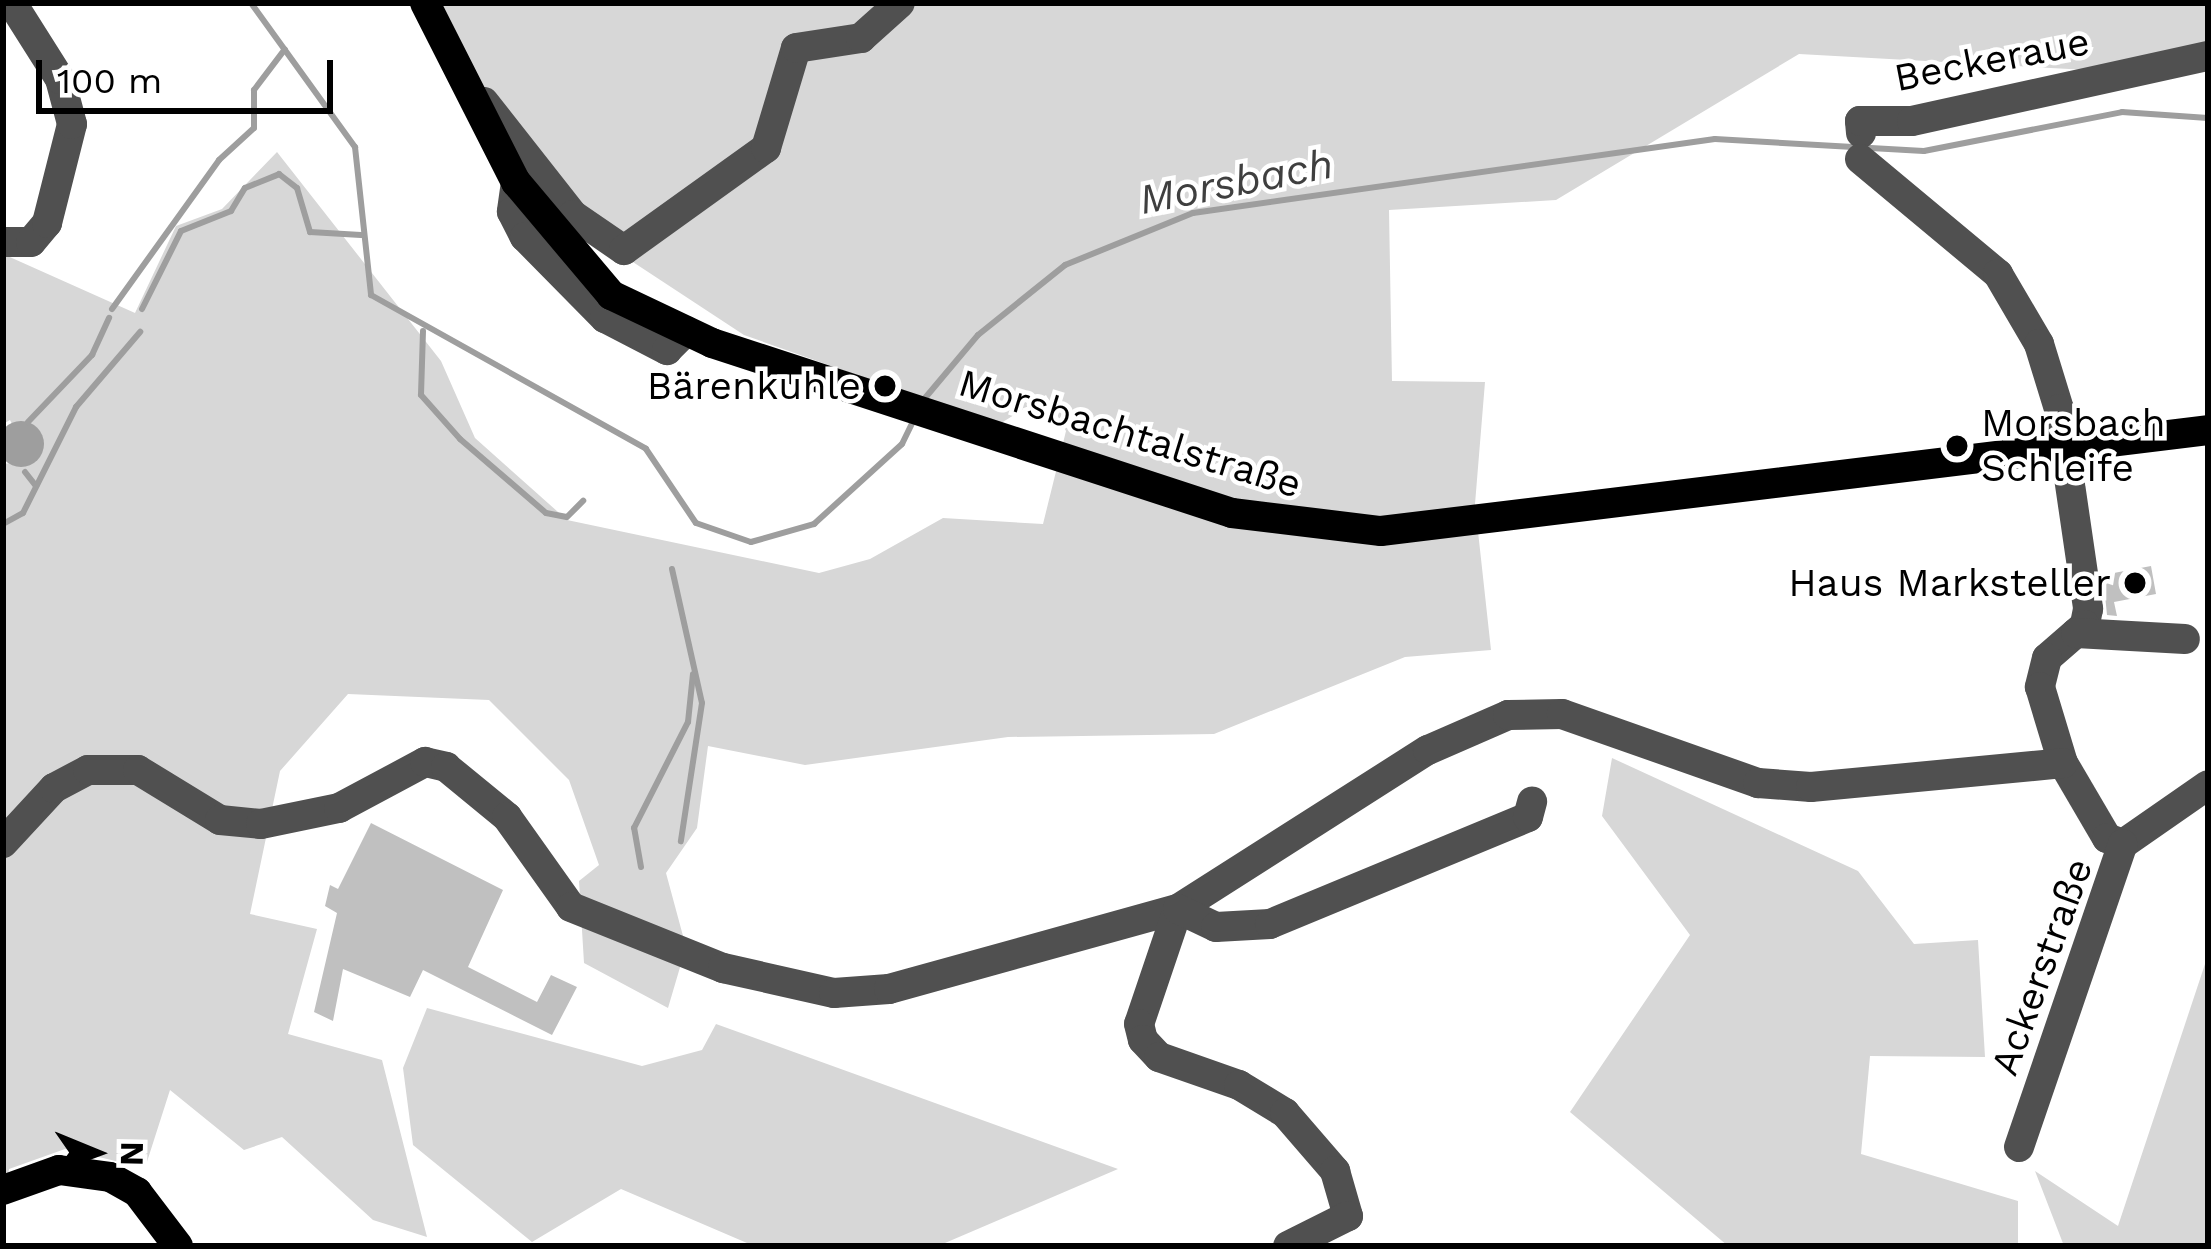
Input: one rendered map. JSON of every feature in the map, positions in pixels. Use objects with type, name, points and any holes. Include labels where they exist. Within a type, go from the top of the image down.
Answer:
[{"type":"main road","name":"Morsbachtalstraße","points":[[425,3],[516,182],[593,281],[686,331],[1232,513],[1349,532],[2208,430]]},
{"type":"main road","points":[[3,1190],[59,1170],[110,1177],[137,1192],[178,1246]]},
{"type":"street","points":[[3,242],[31,242],[47,224],[72,124],[60,79],[12,3]]},
{"type":"street","points":[[465,88],[573,215],[624,250],[766,148],[796,48],[861,38],[900,3]]},
{"type":"street","name":"Beckeraue","points":[[2063,449],[2051,377],[2015,293],[1860,138],[1912,121],[2208,56]]},
{"type":"street","points":[[2063,449],[2087,621],[2053,649],[2041,679],[2062,763],[2108,838],[2122,844]]},
{"type":"street","points":[[2077,633],[2185,639]]},
{"type":"street","points":[[3,843],[54,788],[88,770],[138,770],[220,820],[261,824],[339,808],[425,762],[446,767],[507,817],[571,908],[785,986],[889,989],[1178,909],[1428,750],[1524,712],[1612,727],[1776,784],[2040,772],[2062,763]]},
{"type":"street","name":"Ackerstraße","points":[[2019,1147],[2122,844],[2208,784]]},
{"type":"street","points":[[1178,909],[1216,927],[1270,924],[1528,817],[1532,802]]},
{"type":"street","points":[[1178,909],[1139,1024],[1143,1040],[1159,1057],[1239,1084],[1285,1113],[1336,1171],[1348,1216],[1288,1246]]},
{"type":"shaded area","points":[[420,3],[2208,3],[2208,47],[2088,70],[1799,54],[1556,200],[1389,210],[1392,381],[1485,382],[1475,504],[1491,650],[1405,657],[1214,734],[1008,737],[805,765],[708,746],[697,828],[666,873],[686,947],[668,1008],[584,963],[579,881],[599,865],[569,780],[489,700],[348,694],[280,771],[250,914],[317,929],[288,1034],[382,1060],[427,1237],[373,1220],[282,1137],[244,1150],[170,1090],[145,1168],[65,1149],[9,1169],[3,1215],[3,464],[29,461],[10,420],[3,424],[3,254],[135,313],[176,226],[222,209],[277,152],[441,361],[475,438],[567,520],[819,573],[870,559],[943,518],[1043,524],[1066,431],[1046,395],[998,425],[744,335],[572,222]]},
{"type":"shaded area","points":[[21,421],[37,428],[44,444],[37,460],[21,467],[5,460],[-2,444],[5,428]]},
{"type":"shaded area","points":[[1612,758],[1858,871],[1914,944],[1978,940],[1985,1057],[1870,1056],[1861,1154],[2018,1201],[2018,1246],[1728,1246],[1570,1112],[1690,935],[1602,816]]},
{"type":"shaded area","points":[[2208,955],[2208,1246],[2064,1246],[2035,1171],[2118,1226]]},
{"type":"shaded area","points":[[427,1008],[642,1066],[702,1050],[716,1024],[1118,1169],[938,1246],[754,1246],[621,1189],[532,1242],[413,1145],[403,1068]]},
{"type":"building","name":"Haus Marksteller","points":[[2151,566],[2156,594],[2114,602],[2117,616],[2107,615],[2103,575]]},
{"type":"building","points":[[371,823],[503,890],[468,967],[537,1002],[551,975],[577,987],[552,1035],[423,970],[410,997],[343,969],[333,1021],[314,1012],[337,913],[325,906],[330,885],[338,889]]},
{"type":"waterway","name":"Morsbach","points":[[251,3],[355,147],[371,295],[646,449],[696,523],[751,542],[814,524],[902,444],[913,421]]},
{"type":"waterway","points":[[112,309],[219,160],[254,128],[254,90],[285,49]]},
{"type":"waterway","name":"Morsbach","points":[[920,404],[978,335],[1065,265],[1193,213],[1715,139],[1924,151],[2122,112],[2208,118]]},
{"type":"waterway","points":[[142,309],[181,231],[231,211],[245,188],[279,174],[297,188],[310,232],[361,235]]},
{"type":"waterway","points":[[28,422],[92,355],[109,318]]},
{"type":"waterway","points":[[423,331],[421,395],[460,439],[546,513],[567,517],[583,501]]},
{"type":"waterway","points":[[3,524],[23,513],[76,407],[140,332]]},
{"type":"waterway","points":[[25,472],[36,486]]},
{"type":"waterway","points":[[672,569],[702,703],[681,841]]},
{"type":"waterway","points":[[641,867],[634,828],[688,722],[693,674]]},
{"type":"place","name":"Bärenkuhle","points":[[885,386]]},
{"type":"place","name":"Morsbach Schleife","points":[[1957,446]]},
{"type":"place","name":"Haus Marksteller","points":[[2135,583]]}]
